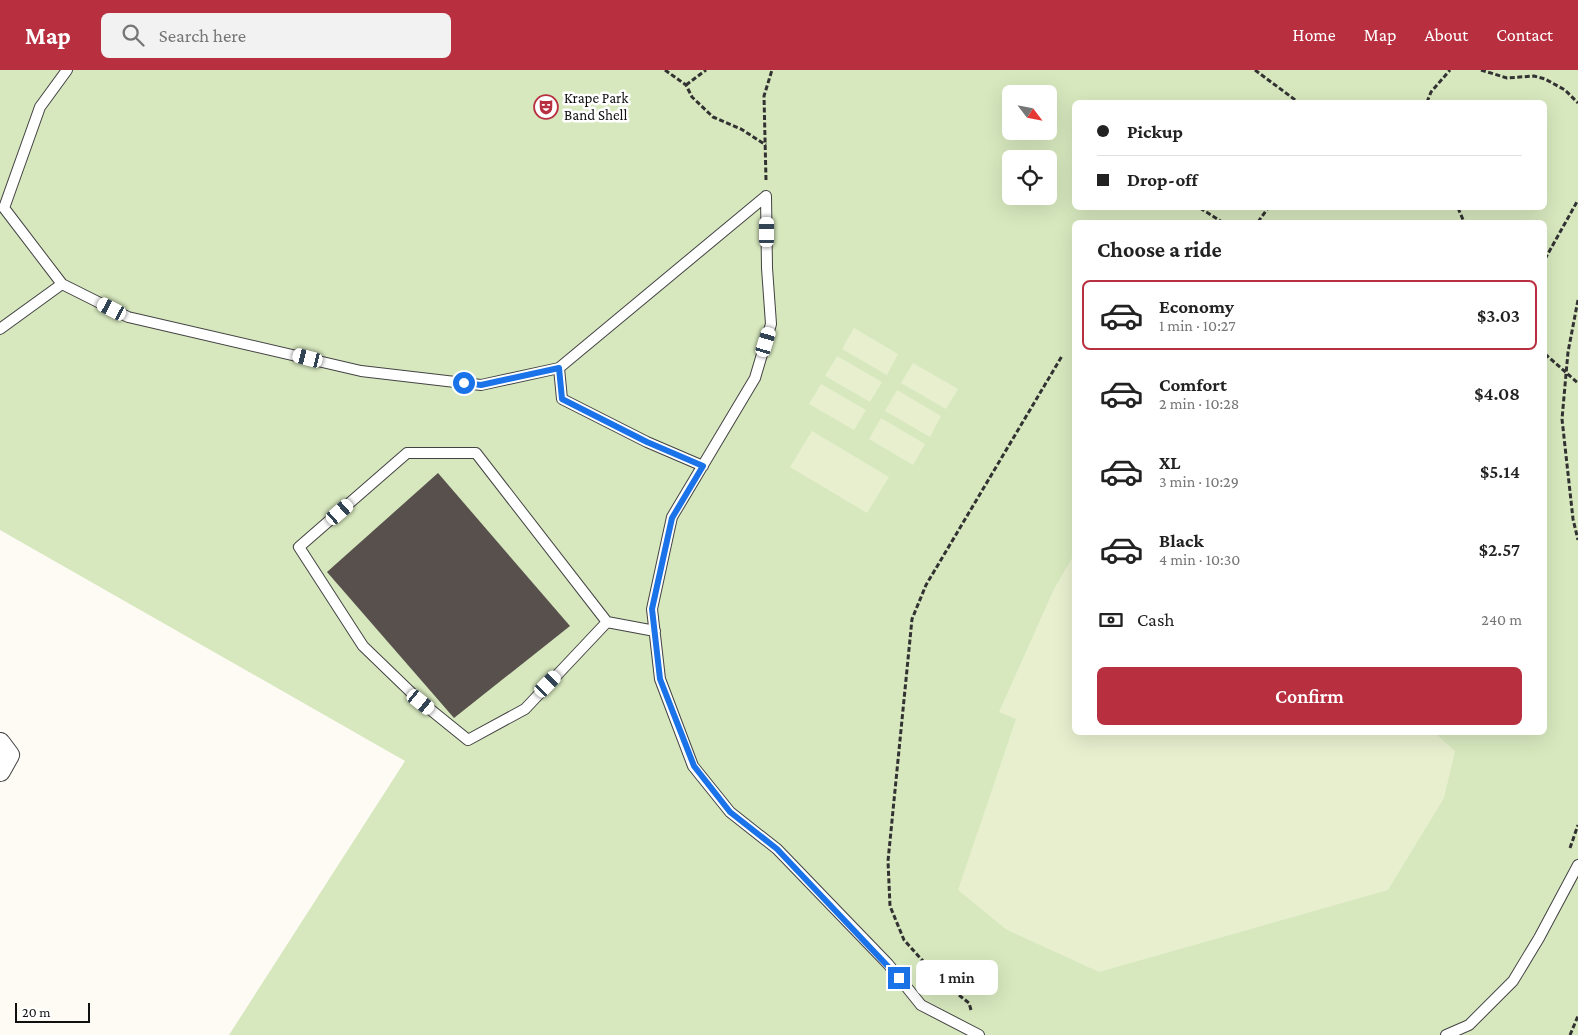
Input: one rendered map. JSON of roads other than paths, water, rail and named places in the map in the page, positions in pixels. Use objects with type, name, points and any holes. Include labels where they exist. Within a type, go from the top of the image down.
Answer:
[{"type":"street","points":[[0,744],[9,755],[0,771]]},
{"type":"lane","points":[[67,70],[40,107],[4,208],[62,284],[128,317],[361,371],[481,385],[559,368],[766,196],[767,268],[771,324],[755,378],[672,518],[652,609],[660,679],[694,766],[730,812],[777,849],[888,964],[921,1005],[978,1035]]},
{"type":"lane","points":[[0,329],[62,284]]},
{"type":"lane","points":[[559,368],[562,399],[647,442],[703,466]]},
{"type":"lane","points":[[607,622],[525,709],[468,740],[421,702],[363,646],[299,547],[407,453],[476,453],[607,622],[655,631]]},
{"type":"lane","points":[[1446,1035],[1469,1025],[1513,980],[1539,938],[1578,865]]},
{"type":"place","name":"Krape Park Band Shell","points":[[546,107]]}]
